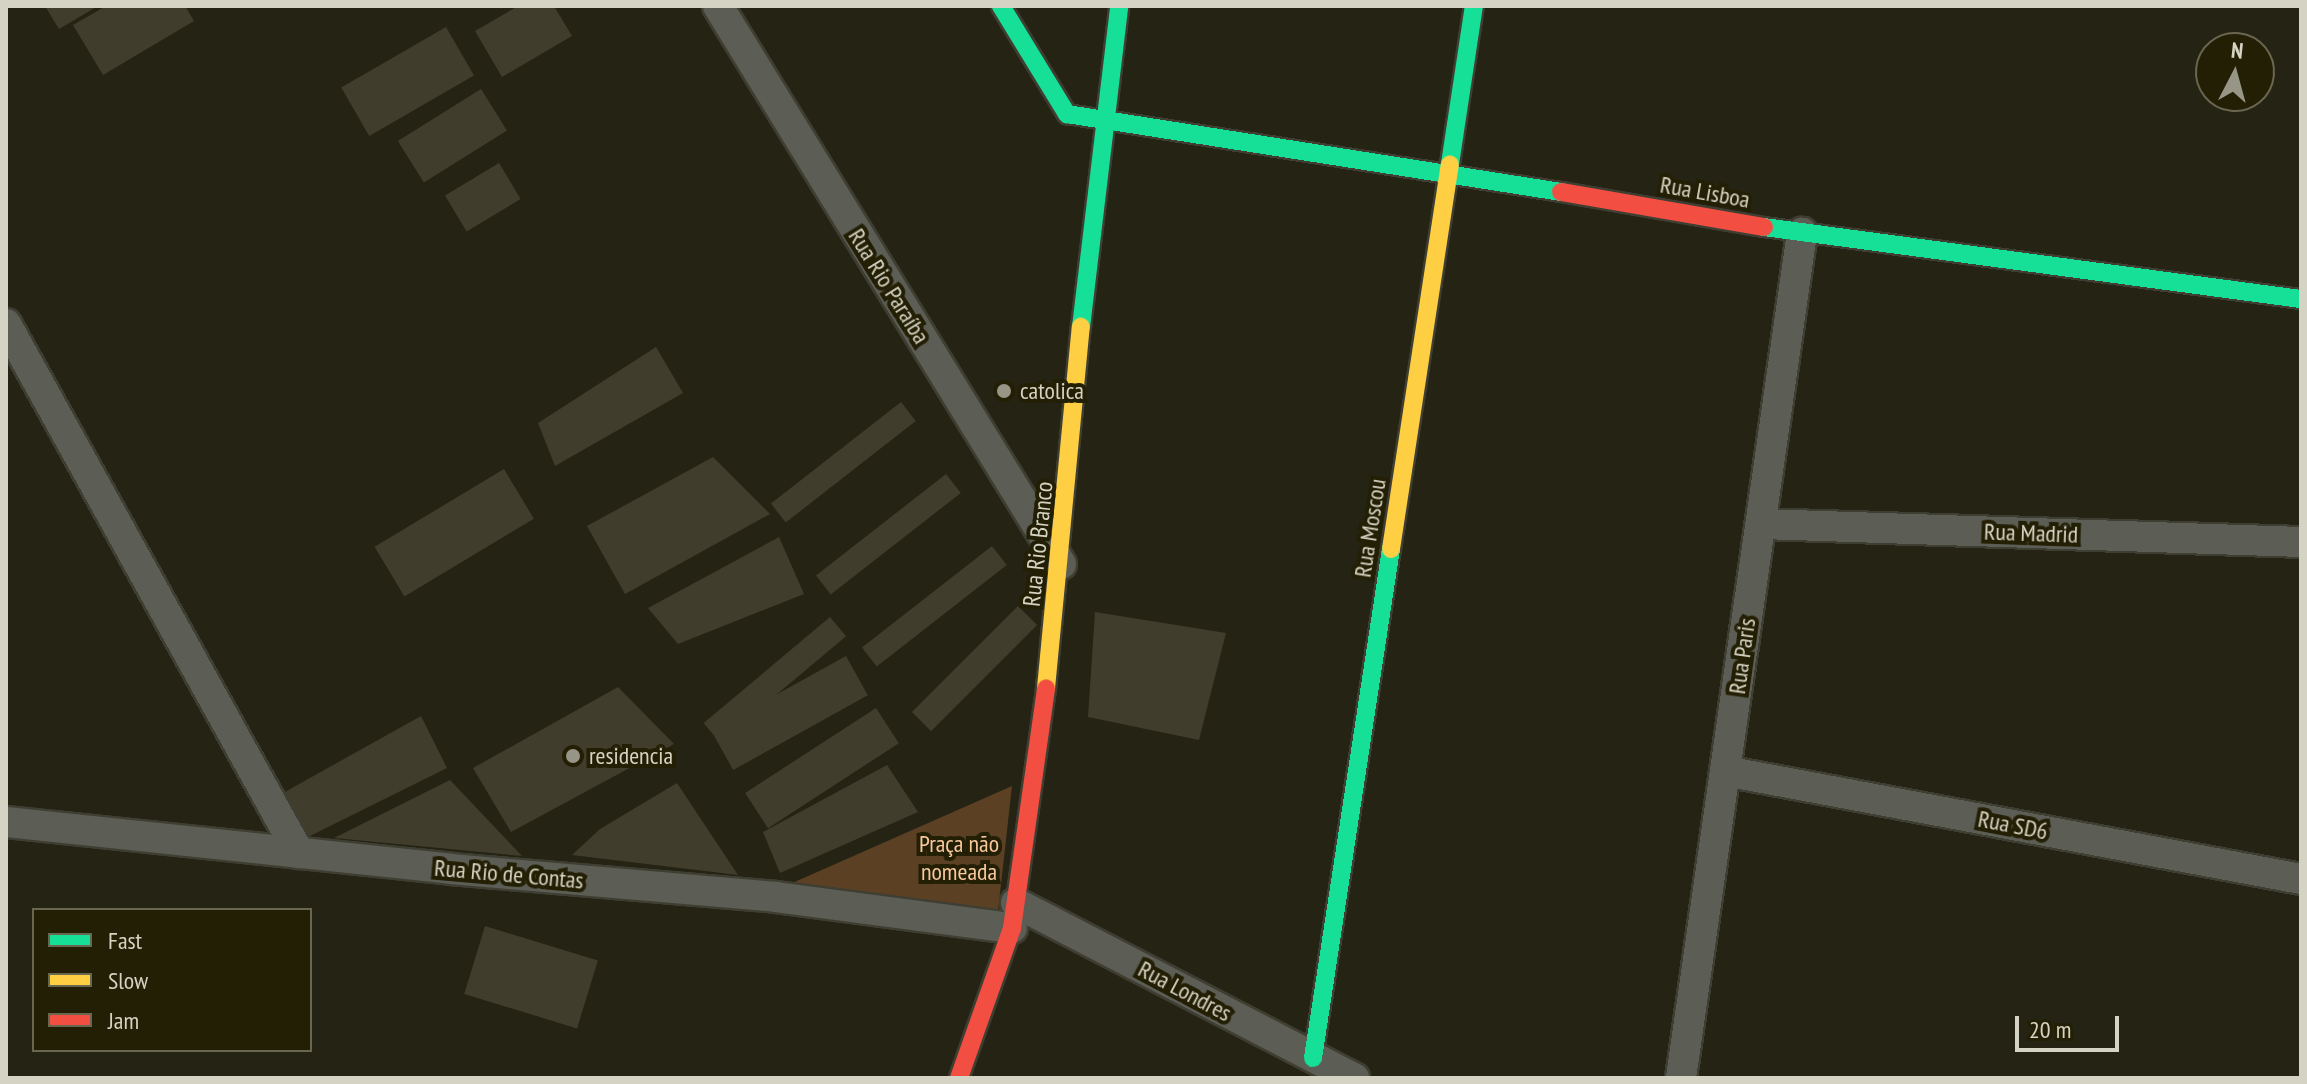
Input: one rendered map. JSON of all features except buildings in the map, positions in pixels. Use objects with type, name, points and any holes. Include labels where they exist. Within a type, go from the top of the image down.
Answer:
[{"type":"street","name":"Rua Rio Paraíba","points":[[718,6],[1061,564]]},
{"type":"street","name":"Rua Lisboa","points":[[1001,6],[1067,114],[1103,123],[1450,173],[1802,233],[2301,299]]},
{"type":"street","name":"Rua Rio Branco","points":[[959,1078],[1014,916],[1061,564],[1103,123],[1119,6]]},
{"type":"street","name":"Rua Moscou","points":[[1313,1058],[1474,6]]},
{"type":"street","name":"Rua Paris","points":[[1681,1078],[1802,233]]},
{"type":"street","points":[[6,324],[299,853]]},
{"type":"street","name":"Rua Madrid","points":[[1762,524],[2301,542]]},
{"type":"street","name":"Rua SD6","points":[[1725,771],[2301,879]]},
{"type":"street","name":"Rua Rio de Contas","points":[[6,822],[299,853],[1014,916]]},
{"type":"street","name":"Rua Londres","points":[[1014,916],[1354,1078]]},
{"type":"green space","name":"Praça não nomeada","points":[[1012,786],[998,911],[790,884]]},
{"type":"traffic: fast","points":[[1001,6],[1067,114],[1561,192]]},
{"type":"traffic: fast","points":[[1081,327],[1119,6]]},
{"type":"traffic: fast","points":[[1450,164],[1474,6]]},
{"type":"traffic: fast","points":[[1764,227],[2301,299]]},
{"type":"traffic: fast","points":[[1313,1058],[1391,549]]},
{"type":"traffic: slow","points":[[1391,549],[1450,164]]},
{"type":"traffic: slow","points":[[1046,688],[1081,327]]},
{"type":"traffic: jam","points":[[1561,192],[1764,227]]},
{"type":"traffic: jam","points":[[959,1078],[1012,928],[1046,688]]},
{"type":"place","name":"catolica","points":[[1004,391]]},
{"type":"place","name":"residencia","points":[[573,756]]}]
